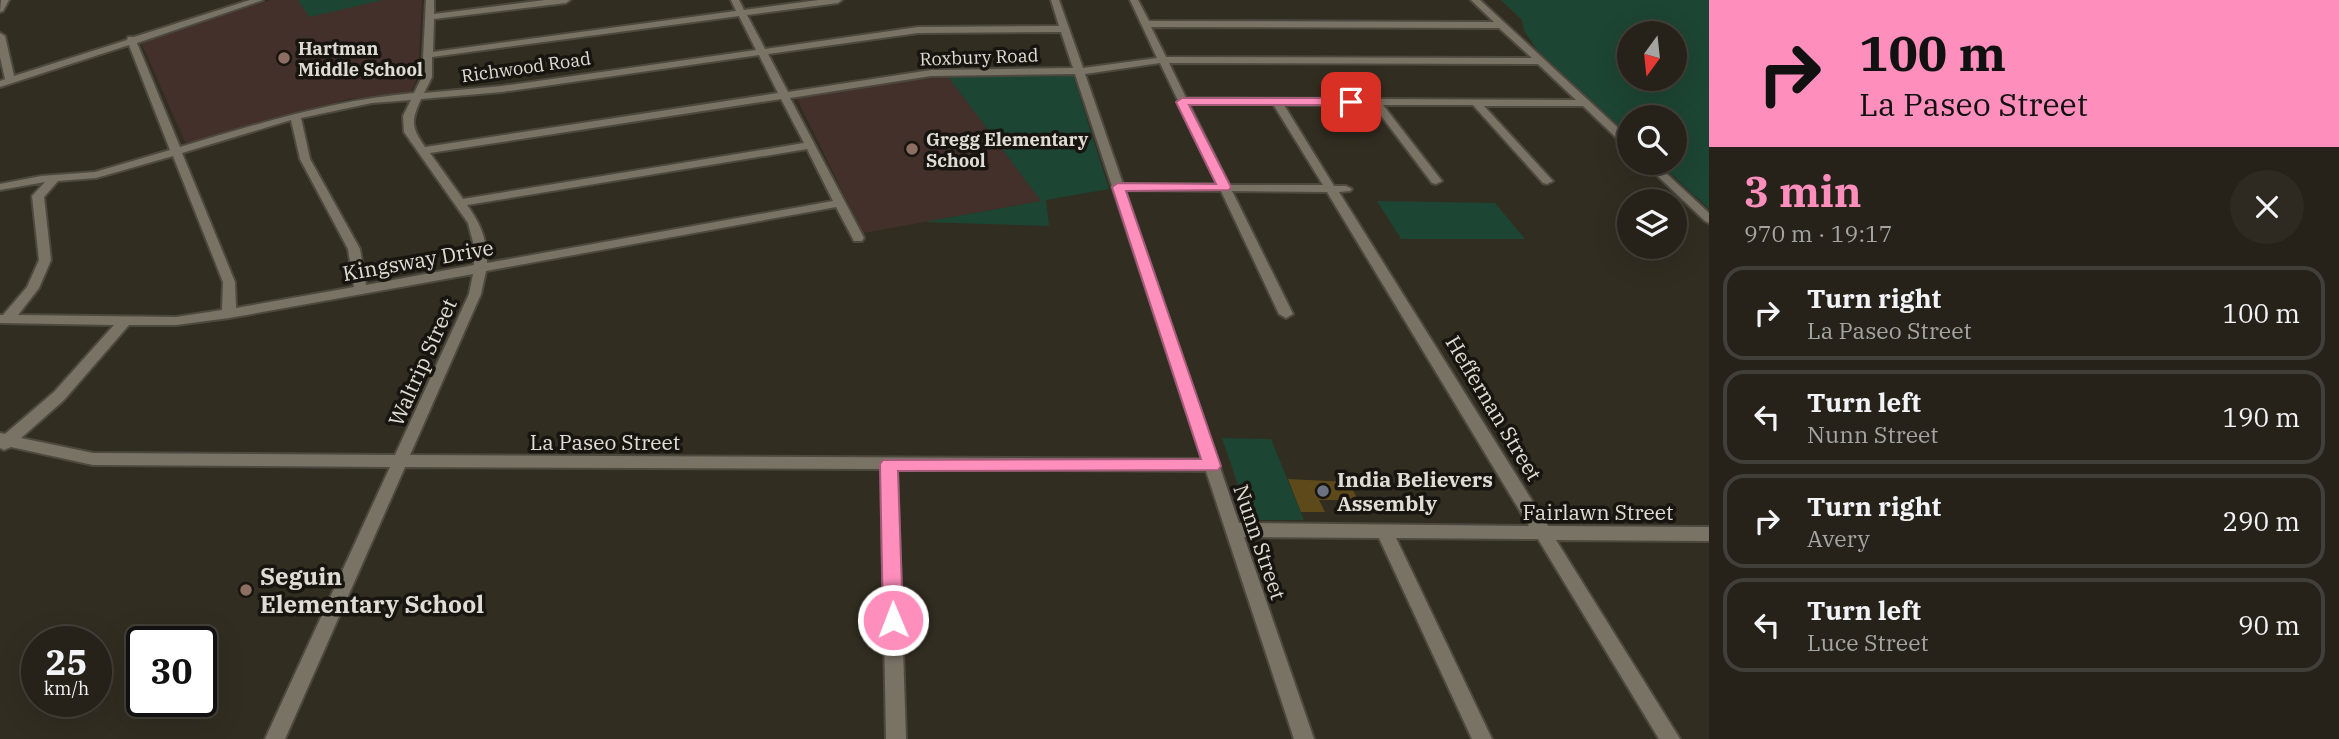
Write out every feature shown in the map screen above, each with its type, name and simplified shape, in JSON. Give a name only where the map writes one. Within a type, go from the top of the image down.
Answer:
[{"type":"street","points":[[0,9],[5,0]]},
{"type":"street","points":[[0,36],[5,82],[258,0]]},
{"type":"street","name":"Waltrip Street","points":[[275,739],[475,295],[482,269],[480,240],[461,203],[409,132],[408,116],[427,77],[430,0]]},
{"type":"street","points":[[430,17],[525,3],[566,0]]},
{"type":"street","points":[[735,0],[858,238]]},
{"type":"street","points":[[429,55],[838,0]]},
{"type":"street","name":"Nunn Street","points":[[1055,0],[1304,739]]},
{"type":"street","points":[[1134,0],[1286,314]]},
{"type":"street","points":[[1475,0],[1617,133]]},
{"type":"street","points":[[1145,24],[1501,25]]},
{"type":"street","name":"Richwood Road","points":[[0,187],[55,178],[96,175],[295,116],[352,103],[490,90],[918,30],[1065,29]]},
{"type":"street","points":[[131,39],[229,282],[229,314]]},
{"type":"street","name":"Roxbury Road","points":[[423,151],[931,73],[1111,70],[1163,60],[1540,61]]},
{"type":"street","points":[[1182,102],[1585,103]]},
{"type":"street","name":"Heffernan Street","points":[[1277,102],[1340,189],[1670,739]]},
{"type":"street","points":[[1376,102],[1436,181]]},
{"type":"street","points":[[1475,103],[1547,181]]},
{"type":"street","points":[[295,116],[305,159],[354,249],[361,290]]},
{"type":"street","points":[[461,203],[810,145]]},
{"type":"street","points":[[1662,175],[1709,219]]},
{"type":"street","points":[[3,320],[33,288],[45,260],[38,196],[55,178]]},
{"type":"street","points":[[1118,187],[1340,189]]},
{"type":"street","name":"Kingsway Drive","points":[[3,320],[176,321],[229,314],[839,203]]},
{"type":"street","points":[[3,442],[59,397],[124,321]]},
{"type":"street","name":"La Paseo Street","points":[[3,442],[93,460],[1212,466]]},
{"type":"street","points":[[889,464],[896,739]]},
{"type":"street","name":"Fairlawn Street","points":[[1234,530],[1707,537]]},
{"type":"street","points":[[1385,533],[1482,739]]},
{"type":"shaded area","name":"Hartman Middle School","points":[[271,0],[422,0],[418,77],[410,93],[348,99],[186,144],[140,40]]},
{"type":"shaded area","name":"Gregg Elementary School","points":[[947,75],[1042,201],[863,233],[796,97]]},
{"type":"green space","points":[[298,0],[383,0],[309,17]]},
{"type":"green space","points":[[1501,0],[1709,0],[1709,209],[1672,175],[1687,175],[1687,105],[1617,105],[1617,124],[1537,50],[1524,31],[1522,20]]},
{"type":"green space","points":[[947,75],[1073,75],[1109,189],[1046,200],[1049,226],[924,222],[1041,201]]},
{"type":"green space","points":[[1377,201],[1495,203],[1525,239],[1401,239]]},
{"type":"green space","points":[[1222,438],[1271,439],[1304,520],[1250,520]]},
{"type":"building","name":"India Believers Assembly","points":[[1288,479],[1349,482],[1358,500],[1319,500],[1325,512],[1301,512]]},
{"type":"place","name":"Hartman Middle School","points":[[284,58]]},
{"type":"place","name":"Gregg Elementary School","points":[[912,149]]},
{"type":"place","name":"India Believers Assembly","points":[[1323,491]]},
{"type":"place","name":"Seguin Elementary School","points":[[246,590]]},
{"type":"route","points":[[893,620],[889,464],[1212,466],[1118,187],[1224,187],[1182,102],[1351,102]]}]
